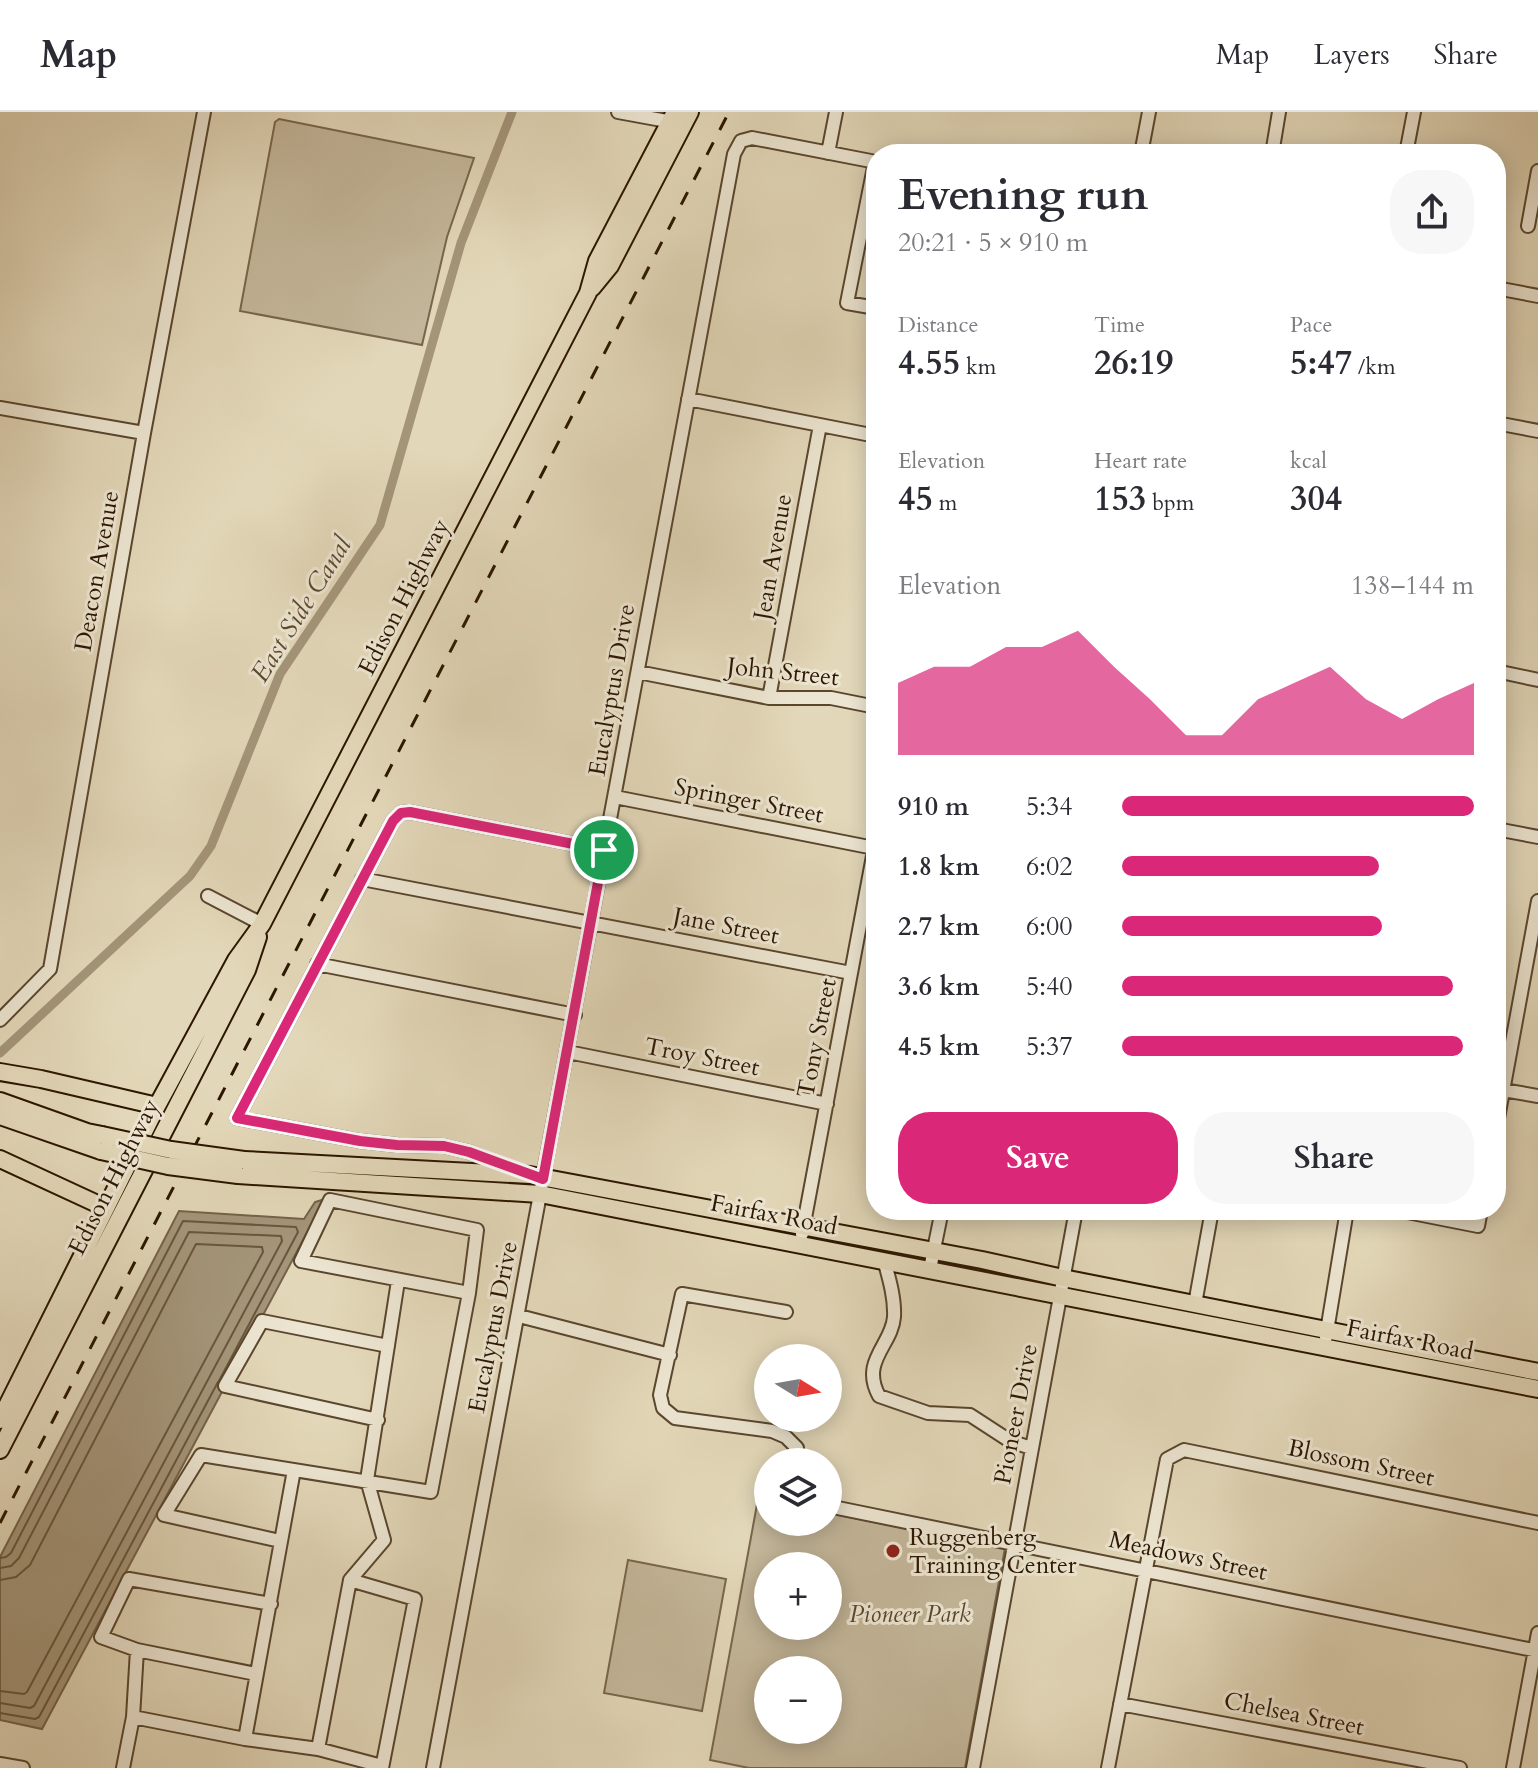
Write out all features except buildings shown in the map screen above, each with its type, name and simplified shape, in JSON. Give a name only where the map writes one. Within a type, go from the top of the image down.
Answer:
[{"type":"main road","name":"Edison Highway","points":[[0,1420],[157,1106],[236,960],[262,924],[588,293],[597,261],[680,117]]},
{"type":"main road","name":"Edison Highway","points":[[0,1450],[247,970],[262,924]]},
{"type":"main road","points":[[0,1072],[157,1106]]},
{"type":"main road","name":"Fairfax Road","points":[[0,1101],[87,1132],[101,1143]]},
{"type":"main road","name":"Fairfax Road","points":[[0,1116],[101,1143],[171,1150],[241,1167],[537,1182],[802,1235],[934,1250],[1061,1287],[1325,1339],[1538,1372]]},
{"type":"main road","points":[[0,1159],[106,1208]]},
{"type":"main road","name":"Fairfax Road","points":[[802,1235],[884,1260],[930,1269],[1195,1304],[1325,1339],[1538,1389]]},
{"type":"street","name":"Deacon Avenue","points":[[0,1020],[50,969],[204,112]]},
{"type":"street","points":[[618,112],[680,117]]},
{"type":"street","points":[[836,112],[828,153],[866,160]]},
{"type":"street","points":[[1143,144],[1149,112]]},
{"type":"street","points":[[1274,144],[1279,112]]},
{"type":"street","points":[[1408,144],[1414,112]]},
{"type":"street","name":"Eucalyptus Drive","points":[[433,1768],[519,1316],[537,1182],[568,1052],[734,154],[741,141],[752,138],[828,153]]},
{"type":"street","points":[[1528,226],[1538,171]]},
{"type":"street","points":[[866,211],[847,303],[866,306]]},
{"type":"street","points":[[1506,290],[1538,296]]},
{"type":"street","points":[[688,399],[866,434]]},
{"type":"street","points":[[0,408],[144,433]]},
{"type":"street","name":"Jean Avenue","points":[[769,698],[820,425]]},
{"type":"street","points":[[1506,425],[1538,431]]},
{"type":"street","name":"John Street","points":[[638,672],[769,698],[831,698],[866,705]]},
{"type":"street","points":[[1506,673],[1538,680]]},
{"type":"street","name":"Springer Street","points":[[615,797],[866,842]]},
{"type":"street","points":[[537,1182],[469,1152],[444,1146],[360,1141],[237,1118],[393,821],[401,813],[410,812],[604,850]]},
{"type":"street","points":[[1506,831],[1538,837]]},
{"type":"street","name":"Jane Street","points":[[362,879],[851,973]]},
{"type":"street","name":"Tony Street","points":[[802,1235],[866,892]]},
{"type":"street","points":[[208,896],[262,924]]},
{"type":"street","points":[[1506,1074],[1538,901]]},
{"type":"street","points":[[317,964],[575,1015]]},
{"type":"street","name":"Troy Street","points":[[568,1052],[827,1104]]},
{"type":"street","points":[[1506,1091],[1538,1096]]},
{"type":"street","points":[[280,1541],[164,1515],[201,1455],[431,1492],[469,1293],[477,1230],[330,1200],[301,1261],[469,1293]]},
{"type":"street","points":[[930,1269],[940,1220]]},
{"type":"street","name":"Pioneer Drive","points":[[973,1768],[1074,1220]]},
{"type":"street","points":[[1195,1304],[1210,1220]]},
{"type":"street","points":[[1325,1339],[1345,1220]]},
{"type":"street","points":[[1448,1220],[1478,1226],[1479,1220]]},
{"type":"street","points":[[884,1260],[894,1318],[874,1364],[879,1396],[928,1413],[970,1415],[1010,1441],[1031,1448]]},
{"type":"street","points":[[318,1749],[350,1580],[384,1540],[367,1480],[398,1281]]},
{"type":"street","points":[[786,1312],[682,1294],[660,1395],[663,1408],[675,1418],[772,1431],[786,1437],[797,1448]]},
{"type":"street","points":[[519,1316],[670,1355]]},
{"type":"street","points":[[378,1420],[225,1386],[262,1321],[388,1346]]},
{"type":"street","name":"Blossom Street","points":[[1145,1569],[1167,1459],[1184,1450],[1538,1523]]},
{"type":"street","points":[[245,1739],[294,1470]]},
{"type":"street","name":"Meadows Street","points":[[842,1509],[1536,1650]]},
{"type":"street","points":[[1108,1768],[1145,1569]]},
{"type":"street","points":[[256,1674],[137,1650],[101,1637],[129,1579],[271,1604]]},
{"type":"street","points":[[133,1717],[245,1739],[318,1749],[382,1767],[415,1599],[350,1580]]},
{"type":"street","points":[[1513,1768],[1538,1633]]},
{"type":"street","points":[[123,1768],[133,1717],[137,1650]]},
{"type":"street","name":"Chelsea Street","points":[[1120,1704],[1460,1768]]},
{"type":"street","points":[[0,1764],[23,1768]]},
{"type":"green space","points":[[279,119],[474,158],[447,237],[422,345],[240,311],[275,122]]},
{"type":"green space","name":"Pioneer Park","points":[[842,1516],[1005,1548],[965,1768],[749,1768],[710,1760],[754,1521],[754,1536],[842,1536]]},
{"type":"green space","points":[[628,1560],[726,1579],[702,1711],[604,1693]]},
{"type":"water","points":[[325,1199],[42,1729],[0,1720],[0,1557],[179,1211],[304,1219],[315,1202]]},
{"type":"waterway","name":"East Side Canal","points":[[0,1053],[190,876],[211,846],[280,674],[380,525],[461,243],[512,112]]},
{"type":"railway","points":[[0,1523],[729,112]]},
{"type":"place","name":"Ruggenberg Training Center","points":[[893,1551]]},
{"type":"route","points":[[410,812],[604,850],[543,1179],[444,1146],[360,1141],[237,1118],[393,821],[401,813],[410,812]]}]
